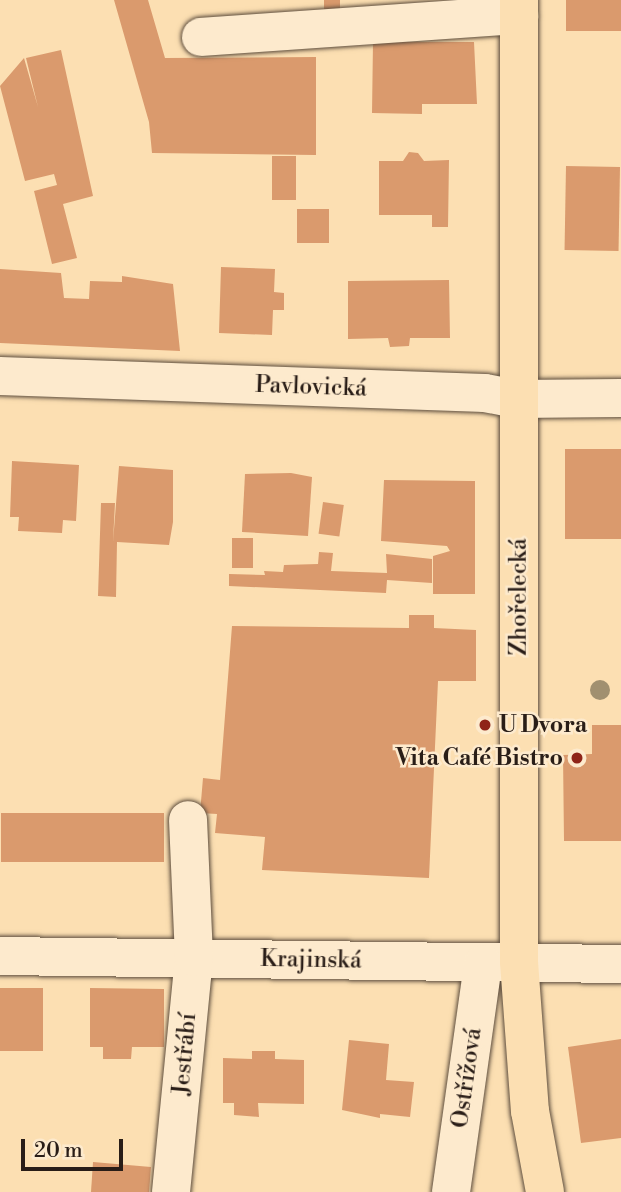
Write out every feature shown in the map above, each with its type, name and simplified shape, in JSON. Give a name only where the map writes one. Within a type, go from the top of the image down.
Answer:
[{"type":"main road","name":"Zhořelecká","points":[[519,8],[516,399],[501,963],[545,1192]]},
{"type":"street","points":[[201,37],[519,8]]},
{"type":"street","name":"Pavlovická","points":[[0,376],[485,393],[516,399],[621,398]]},
{"type":"street","name":"Jestřábí","points":[[171,1192],[194,957],[188,820]]},
{"type":"street","name":"Krajinská","points":[[0,956],[621,964]]},
{"type":"street","name":"Ostřížová","points":[[451,1192],[501,963]]},
{"type":"building","points":[[114,0],[148,0],[165,58],[316,57],[316,155],[152,153],[149,122]]},
{"type":"building","points":[[324,0],[340,0],[340,16],[324,16]]},
{"type":"building","points":[[566,0],[621,0],[621,31],[566,31]]},
{"type":"building","points":[[373,42],[474,42],[477,104],[422,104],[422,114],[372,113]]},
{"type":"building","points":[[61,50],[93,196],[63,204],[77,258],[52,264],[34,191],[57,185],[54,174],[25,181],[0,86],[24,58],[38,107],[26,58]]},
{"type":"building","points":[[409,152],[418,153],[424,161],[449,160],[448,227],[432,227],[432,215],[379,215],[379,161],[403,161]]},
{"type":"building","points":[[272,156],[296,156],[296,200],[272,200]]},
{"type":"building","points":[[566,166],[620,167],[619,251],[565,250]]},
{"type":"building","points":[[297,209],[329,209],[329,243],[297,243]]},
{"type":"building","points":[[221,267],[275,269],[274,292],[284,293],[284,310],[273,310],[272,335],[219,333]]},
{"type":"building","points":[[0,269],[61,273],[64,298],[89,299],[90,281],[122,282],[122,276],[173,284],[180,351],[0,343]]},
{"type":"building","points":[[449,280],[450,338],[410,338],[409,346],[390,347],[388,338],[348,339],[348,281]]},
{"type":"building","points":[[565,449],[621,449],[621,539],[565,539]]},
{"type":"building","points":[[12,461],[79,465],[76,521],[63,520],[62,533],[18,531],[19,517],[10,517]]},
{"type":"building","points":[[119,466],[173,470],[173,522],[169,545],[117,542],[116,597],[98,596],[101,503],[115,503],[113,542]]},
{"type":"building","points":[[291,473],[312,477],[308,536],[242,532],[245,474]]},
{"type":"building","points":[[384,480],[475,481],[475,594],[433,594],[433,556],[450,551],[447,546],[381,541]]},
{"type":"building","points":[[323,502],[344,505],[339,537],[319,534]]},
{"type":"building","points":[[232,538],[253,538],[253,568],[232,568]]},
{"type":"building","points":[[319,552],[333,553],[331,571],[387,573],[386,554],[432,559],[432,583],[387,580],[386,593],[229,586],[229,574],[265,575],[264,571],[283,572],[284,565],[318,564]]},
{"type":"building","points":[[409,615],[434,615],[434,628],[476,630],[476,681],[438,681],[429,878],[262,870],[265,837],[215,833],[217,814],[200,813],[203,778],[220,780],[232,626],[409,628]]},
{"type":"building","points":[[592,725],[621,725],[621,841],[564,841],[563,755],[592,754]]},
{"type":"building","points":[[1,813],[164,813],[164,862],[1,862]]},
{"type":"building","points":[[0,988],[43,988],[43,1051],[0,1051]]},
{"type":"building","points":[[90,988],[164,989],[164,1047],[132,1047],[131,1059],[103,1059],[103,1047],[90,1047]]},
{"type":"building","points":[[621,1039],[621,1138],[581,1143],[568,1047]]},
{"type":"building","points":[[349,1040],[389,1044],[386,1080],[414,1082],[410,1117],[380,1114],[380,1118],[342,1110]]},
{"type":"building","points":[[252,1051],[275,1051],[275,1059],[304,1060],[304,1104],[258,1103],[259,1117],[234,1115],[234,1103],[223,1103],[223,1058],[252,1059]]},
{"type":"building","points":[[93,1162],[151,1167],[149,1192],[91,1192]]},
{"type":"place","name":"U Dvora","points":[[485,725]]},
{"type":"place","name":"Vita Café Bistro","points":[[577,758]]}]
